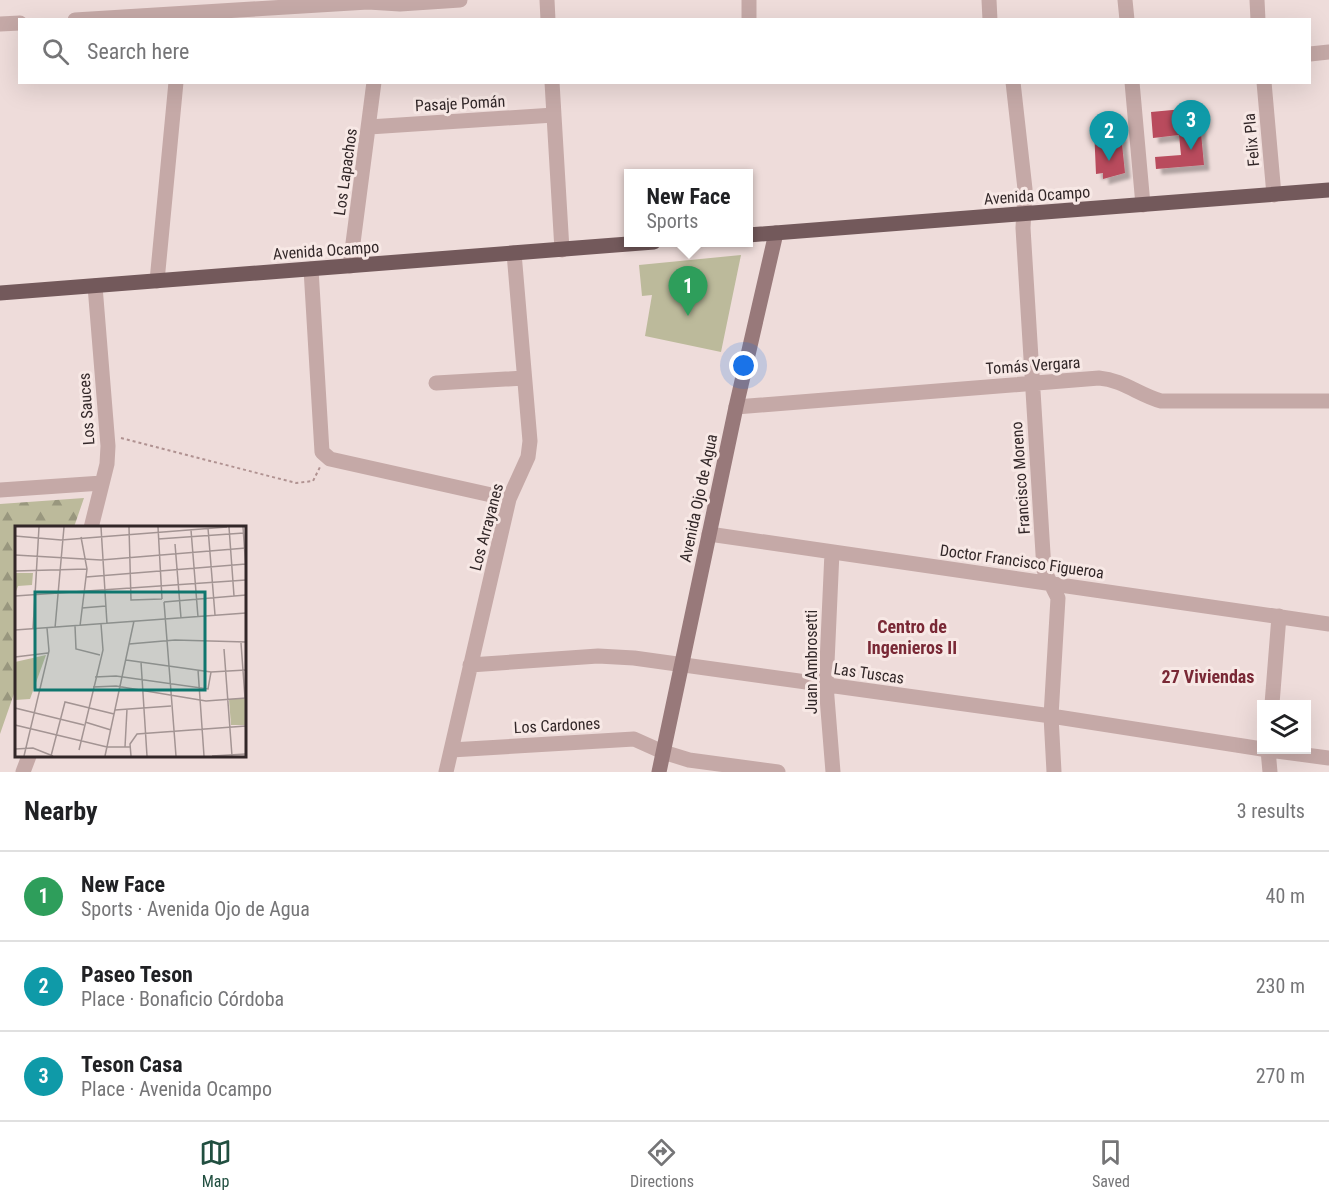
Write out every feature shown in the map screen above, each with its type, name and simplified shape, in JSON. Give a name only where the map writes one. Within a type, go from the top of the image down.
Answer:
[{"type":"main road","name":"Avenida Ocampo","points":[[753,235],[1329,190]]},
{"type":"main road","name":"Avenida Ojo de Agua","points":[[659,772],[736,407],[776,233]]},
{"type":"main road","name":"Avenida Ocampo","points":[[0,293],[624,245]]},
{"type":"street","points":[[99,18],[183,11],[459,0]]},
{"type":"street","points":[[547,0],[548,18]]},
{"type":"street","points":[[748,0],[749,18]]},
{"type":"street","points":[[989,0],[990,18]]},
{"type":"street","points":[[1125,0],[1127,18]]},
{"type":"street","points":[[1257,0],[1258,18]]},
{"type":"street","points":[[382,18],[385,2]]},
{"type":"street","points":[[0,24],[18,23]]},
{"type":"street","points":[[1311,54],[1329,52]]},
{"type":"street","points":[[157,281],[176,84]]},
{"type":"street","name":"Los Lapachos","points":[[350,266],[374,84]]},
{"type":"street","points":[[552,84],[562,250]]},
{"type":"street","name":"Francisco Moreno","points":[[1013,84],[1025,189],[1024,214],[1032,382],[1044,570],[1058,598],[1051,716],[1054,772]]},
{"type":"street","points":[[1132,84],[1143,205]]},
{"type":"street","name":"Felix Pla","points":[[1264,84],[1274,195]]},
{"type":"street","name":"Pasaje Pomán","points":[[369,127],[554,115]]},
{"type":"street","name":"Los Arrayanes","points":[[446,772],[509,499],[528,457],[530,441],[514,254]]},
{"type":"street","points":[[312,269],[322,452],[330,459],[509,499]]},
{"type":"street","name":"Los Sauces","points":[[91,526],[107,464],[107,434],[95,286]]},
{"type":"street","points":[[436,383],[524,378]]},
{"type":"street","name":"Tomás Vergara","points":[[736,407],[1099,378],[1123,383],[1150,398],[1172,402],[1329,401]]},
{"type":"street","points":[[0,490],[102,483]]},
{"type":"street","name":"Doctor Francisco Figueroa","points":[[709,534],[1329,624]]},
{"type":"street","name":"Juan Ambrosetti","points":[[832,552],[826,685],[833,772]]},
{"type":"street","points":[[1272,700],[1279,616]]},
{"type":"street","name":"Las Tuscas","points":[[470,665],[598,656],[681,663],[1257,747]]},
{"type":"street","name":"Los Cardones","points":[[451,750],[634,739],[663,752],[689,760],[778,772]]},
{"type":"street","points":[[1268,754],[1270,772]]},
{"type":"street","points":[[1298,754],[1329,758]]},
{"type":"street","points":[[23,772],[29,757]]},
{"type":"path","points":[[107,434],[296,483],[313,480],[319,471],[322,452]]},
{"type":"green space","points":[[741,255],[721,352],[645,336],[652,295],[642,296],[639,265]]},
{"type":"green space","points":[[84,498],[74,526],[15,526],[15,691],[0,734],[0,504]]},
{"type":"building","points":[[1183,109],[1185,123],[1200,122],[1204,165],[1156,169],[1155,157],[1181,155],[1179,135],[1153,138],[1151,112]]},
{"type":"building","points":[[1116,127],[1116,135],[1121,134],[1125,173],[1103,179],[1103,173],[1096,174],[1094,128]]},
{"type":"place","name":"Teson Casa","points":[[1191,150]]},
{"type":"place","name":"Paseo Teson","points":[[1109,161]]},
{"type":"place","name":"New Face","points":[[688,316]]},
{"type":"district","name":"Centro de Ingenieros II","points":[[912,637]]},
{"type":"district","name":"27 Viviendas","points":[[1208,677]]}]
